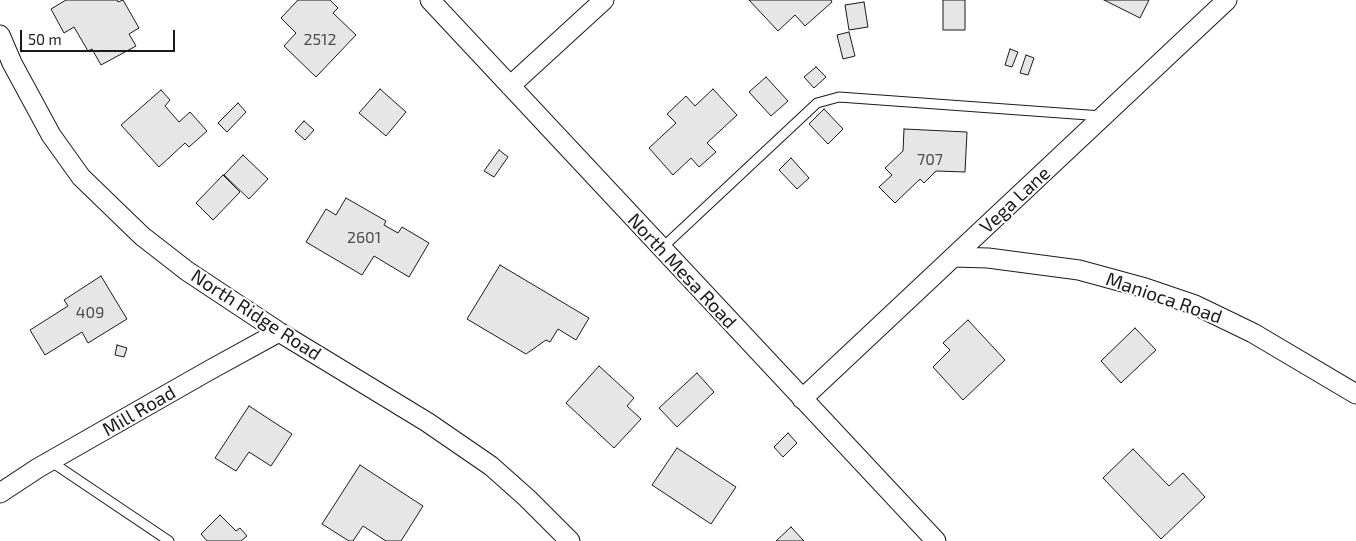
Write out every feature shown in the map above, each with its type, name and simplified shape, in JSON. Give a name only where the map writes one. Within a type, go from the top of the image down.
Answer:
[{"type":"street","name":"North Mesa Road","points":[[430,0],[936,541]]},
{"type":"street","points":[[510,86],[604,0]]},
{"type":"street","name":"Vega Lane","points":[[802,399],[1227,0]]},
{"type":"street","name":"North Ridge Road","points":[[0,35],[12,63],[51,135],[81,177],[142,236],[187,271],[280,332],[427,422],[491,466],[527,498],[570,541]]},
{"type":"street","name":"Manioca Road","points":[[954,257],[988,258],[1079,270],[1145,288],[1196,305],[1253,333],[1356,394]]},
{"type":"street","name":"Mill Road","points":[[0,493],[50,461],[280,332]]},
{"type":"lane","points":[[662,249],[817,103],[839,97],[1104,116]]},
{"type":"lane","points":[[50,461],[169,541]]},
{"type":"building","points":[[66,0],[117,0],[118,2],[123,0],[139,28],[129,34],[136,46],[101,65],[92,49],[88,51],[74,27],[64,33],[51,9]]},
{"type":"building","points":[[298,0],[330,0],[338,8],[333,13],[356,35],[316,77],[284,46],[296,33],[281,18]]},
{"type":"building","points":[[749,0],[831,0],[832,2],[805,26],[795,15],[778,31]]},
{"type":"building","points":[[943,0],[965,0],[965,30],[943,30]]},
{"type":"building","points":[[1104,0],[1149,0],[1140,18]]},
{"type":"building","points":[[864,2],[868,27],[849,30],[845,5]]},
{"type":"building","points":[[849,32],[855,56],[843,59],[837,35]]},
{"type":"building","points":[[1010,49],[1018,52],[1012,67],[1005,65]]},
{"type":"building","points":[[1026,55],[1034,58],[1028,75],[1020,73]]},
{"type":"building","points":[[816,67],[826,77],[814,88],[804,77]]},
{"type":"building","points":[[766,77],[788,101],[771,116],[749,92]]},
{"type":"building","points":[[380,89],[406,112],[386,136],[359,113]]},
{"type":"building","points":[[713,89],[737,115],[707,143],[716,152],[699,167],[691,158],[673,175],[649,148],[676,123],[667,114],[686,96],[695,106]]},
{"type":"building","points":[[161,90],[170,100],[165,106],[179,122],[190,112],[207,131],[189,147],[185,143],[159,167],[121,125]]},
{"type":"building","points":[[238,103],[246,112],[227,132],[218,123]]},
{"type":"building","points":[[824,109],[843,129],[828,144],[809,124]]},
{"type":"building","points":[[304,121],[314,130],[305,140],[295,131]]},
{"type":"building","points":[[904,129],[967,132],[965,172],[936,171],[924,183],[920,179],[895,203],[879,187],[892,175],[885,168],[903,151]]},
{"type":"building","points":[[499,150],[508,157],[494,177],[484,171]]},
{"type":"building","points":[[243,155],[268,179],[249,199],[224,175]]},
{"type":"building","points":[[791,158],[809,178],[797,189],[779,170]]},
{"type":"building","points":[[223,175],[240,192],[213,220],[196,203]]},
{"type":"building","points":[[346,198],[386,221],[384,225],[398,233],[402,227],[429,243],[409,277],[374,256],[362,275],[306,242],[326,209],[336,215]]},
{"type":"building","points":[[500,265],[589,318],[576,340],[558,329],[550,342],[546,340],[526,354],[467,319]]},
{"type":"building","points":[[101,276],[127,319],[88,343],[82,332],[45,355],[30,330],[68,306],[64,300]]},
{"type":"building","points":[[968,320],[1005,360],[963,400],[933,367],[950,350],[943,343]]},
{"type":"building","points":[[1135,328],[1156,350],[1121,383],[1101,361]]},
{"type":"building","points":[[117,345],[127,348],[124,357],[115,355]]},
{"type":"building","points":[[599,366],[634,398],[627,406],[641,419],[614,448],[566,403]]},
{"type":"building","points":[[697,373],[714,392],[677,427],[659,408]]},
{"type":"building","points":[[249,406],[292,434],[271,466],[249,452],[236,471],[215,458]]},
{"type":"building","points":[[788,433],[797,443],[783,457],[774,447]]},
{"type":"building","points":[[677,448],[736,487],[711,524],[652,485]]},
{"type":"building","points":[[1133,449],[1169,486],[1183,473],[1205,497],[1161,539],[1103,478]]},
{"type":"building","points":[[360,465],[423,506],[401,541],[386,541],[363,526],[353,541],[349,541],[322,524]]},
{"type":"building","points":[[220,515],[236,531],[240,528],[247,536],[241,541],[207,541],[201,534]]},
{"type":"building","points":[[791,527],[804,541],[776,541]]}]
